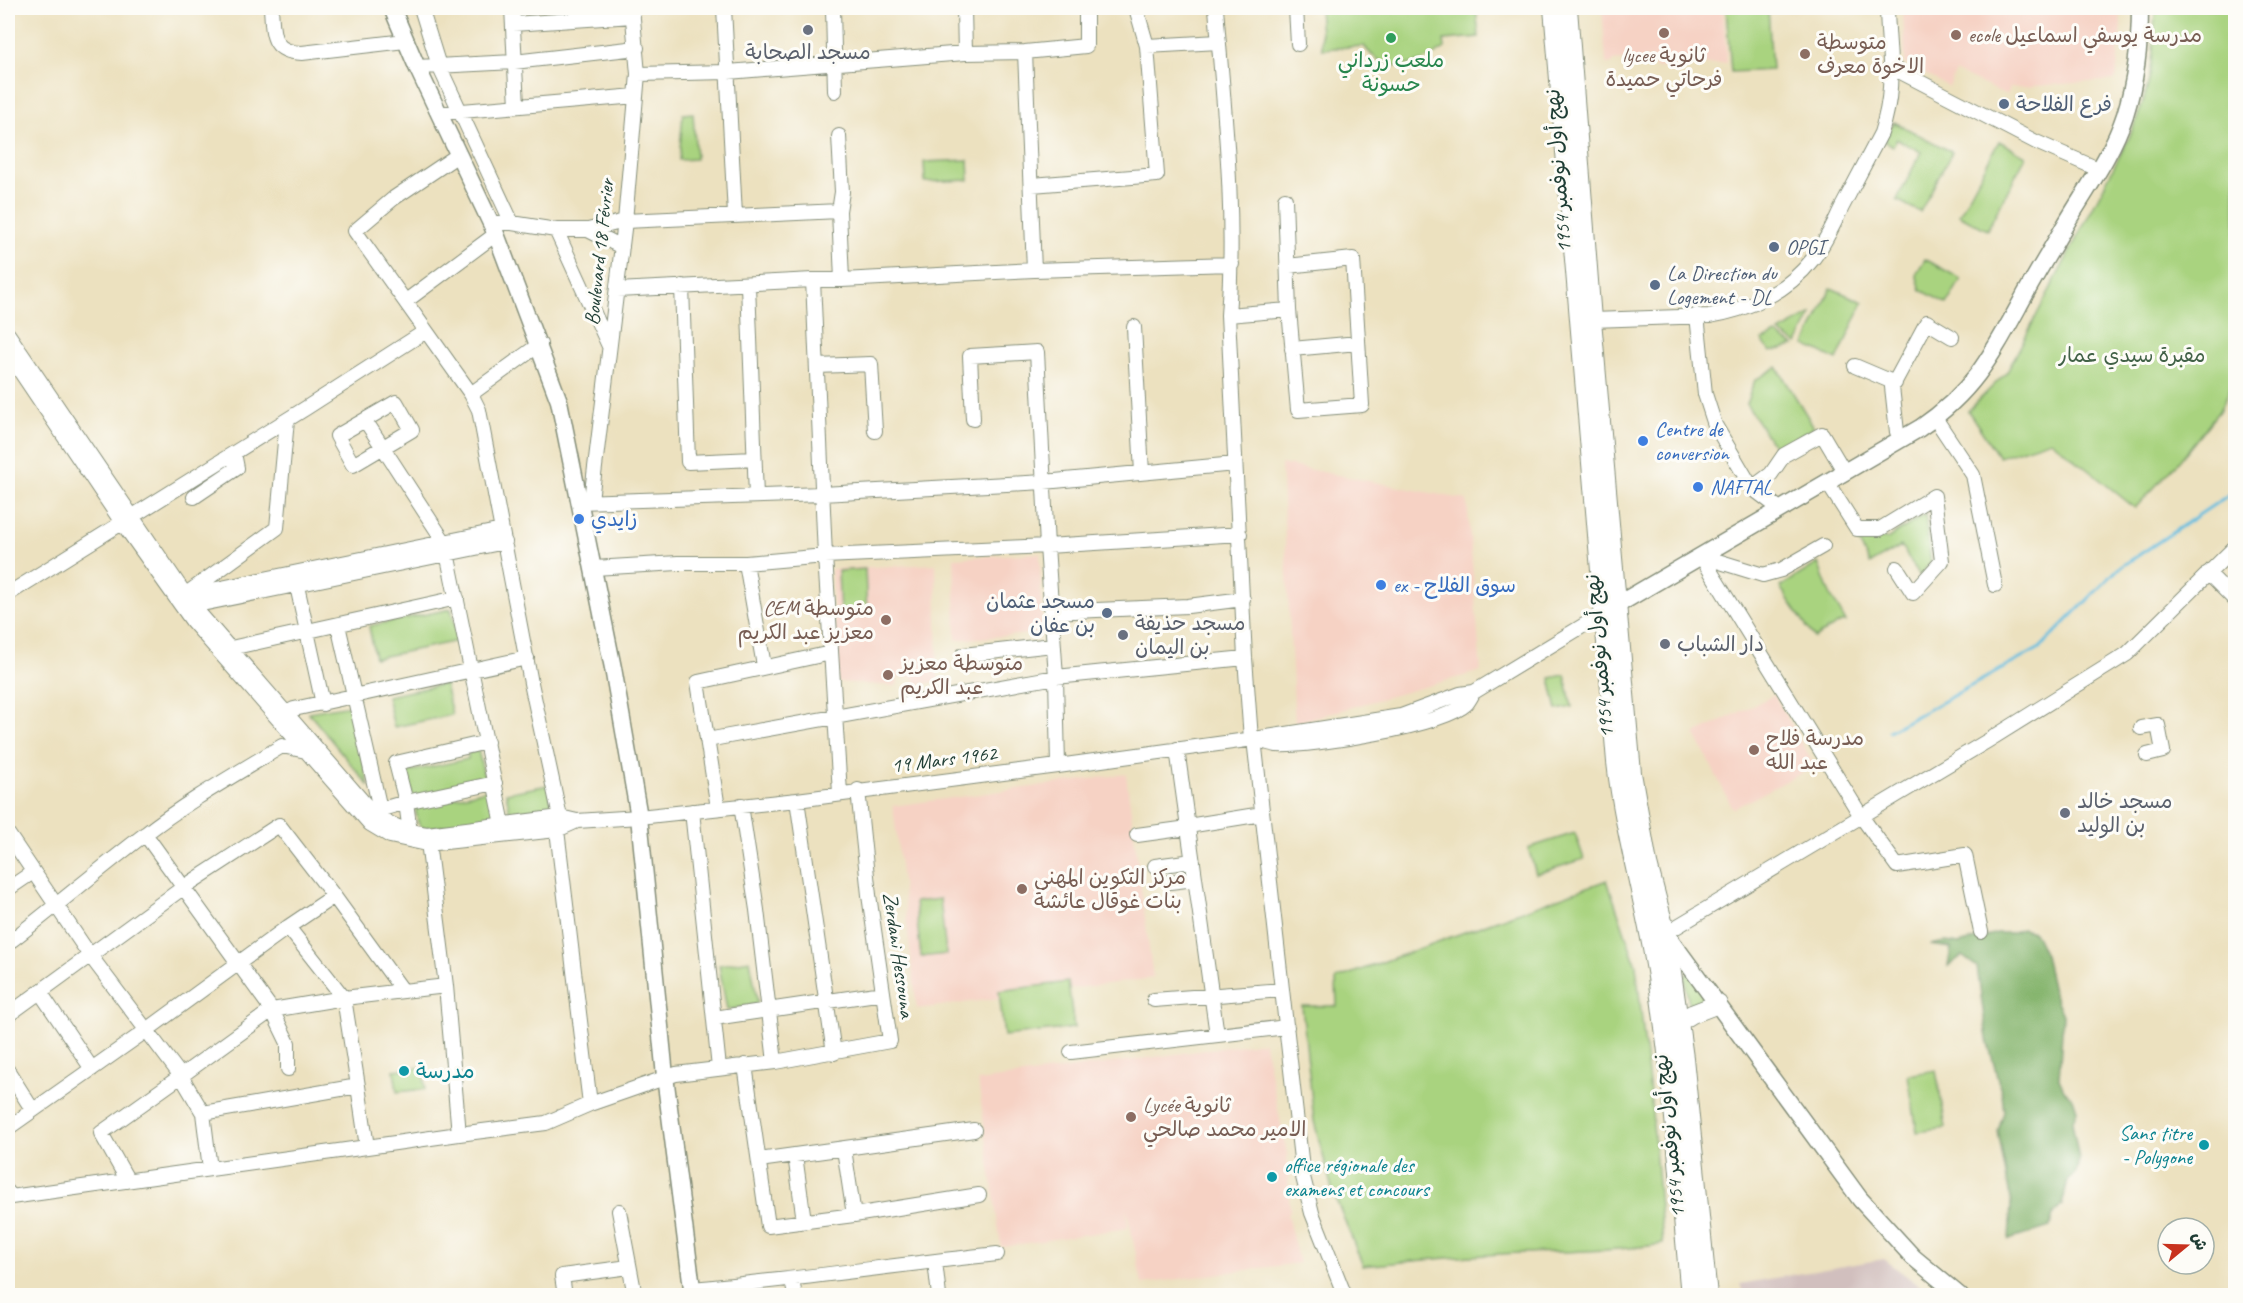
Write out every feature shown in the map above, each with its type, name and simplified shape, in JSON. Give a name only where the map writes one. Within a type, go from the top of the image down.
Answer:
[{"type":"highway","name":"نهج أول نوفمبر 1954","points":[[1553,8],[1592,320],[1594,428]]},
{"type":"highway","name":"نهج أول نوفمبر 1954","points":[[1568,8],[1576,189],[1609,610],[1618,785],[1647,917],[1657,977],[1690,1296]]},
{"type":"highway","name":"نهج أول نوفمبر 1954","points":[[1609,610],[1632,773],[1648,864],[1666,933],[1679,1021],[1708,1296]]},
{"type":"highway","points":[[1664,1035],[1679,1021],[1712,1006]]},
{"type":"highway","points":[[1682,1042],[1692,1024],[1712,1006]]},
{"type":"main road","points":[[393,8],[417,68],[494,228],[540,344],[559,401],[585,501],[594,568],[639,817],[665,1076],[693,1292]]},
{"type":"main road","points":[[1609,610],[1935,418],[1972,382],[1992,356],[2021,301],[2098,169],[2124,117],[2134,80],[2140,37],[2140,8]]},
{"type":"main road","points":[[1647,917],[1666,933],[1712,1006],[1860,1199],[1913,1257],[1960,1296]]},
{"type":"street","points":[[271,8],[273,37],[286,51],[302,53],[405,41]]},
{"type":"street","points":[[421,8],[439,66],[512,223]]},
{"type":"street","points":[[512,8],[517,106]]},
{"type":"street","points":[[724,8],[735,215]]},
{"type":"street","points":[[833,8],[835,91]]},
{"type":"street","points":[[964,8],[965,52]]},
{"type":"street","points":[[1032,185],[1157,175],[1147,46],[1136,8]]},
{"type":"street","points":[[1216,8],[1228,161],[1232,264],[1228,315],[1245,658],[1253,739],[1305,1189],[1345,1296]]},
{"type":"street","points":[[1296,8],[1298,44]]},
{"type":"street","points":[[1592,320],[1725,313],[1758,302],[1791,281],[1812,260],[1823,245],[1881,133],[1890,97],[1891,67],[1887,8]]},
{"type":"street","points":[[513,24],[633,12]]},
{"type":"street","name":"Boulevard 18 Février","points":[[585,501],[610,348],[625,221],[638,74],[633,12]]},
{"type":"street","points":[[638,74],[728,72],[965,52],[1025,52],[1086,46],[1086,15]]},
{"type":"street","points":[[1147,46],[1219,42]]},
{"type":"street","points":[[417,68],[514,62],[637,48]]},
{"type":"street","points":[[1025,52],[1034,270]]},
{"type":"street","points":[[1891,67],[2036,142],[2098,169]]},
{"type":"street","points":[[439,113],[636,96]]},
{"type":"street","points":[[839,136],[842,192],[839,211],[842,280]]},
{"type":"street","points":[[458,155],[394,198],[355,231],[471,394],[481,419],[558,823],[590,1104]]},
{"type":"street","points":[[1285,199],[1287,266],[1289,310],[1298,410],[1362,405],[1353,259],[1287,266]]},
{"type":"street","points":[[406,301],[494,228],[512,223],[555,230],[588,230],[625,221],[839,211]]},
{"type":"street","points":[[555,230],[610,348]]},
{"type":"street","points":[[588,230],[622,247]]},
{"type":"street","points":[[617,290],[1034,270],[1232,264]]},
{"type":"street","points":[[813,280],[825,556],[840,793]]},
{"type":"street","points":[[748,285],[756,496]]},
{"type":"street","points":[[682,286],[688,462],[754,459]]},
{"type":"street","points":[[1228,315],[1289,310]]},
{"type":"street","points":[[1697,315],[1705,394],[1709,411],[1752,488],[1780,509]]},
{"type":"street","points":[[1897,432],[1892,387],[1927,322],[1952,337]]},
{"type":"street","points":[[1134,327],[1142,473]]},
{"type":"street","points":[[8,594],[426,331]]},
{"type":"street","points":[[1292,350],[1358,343]]},
{"type":"street","points":[[9,344],[183,602],[223,650],[390,836],[427,839],[558,823]]},
{"type":"street","points":[[471,394],[540,344]]},
{"type":"street","points":[[973,419],[970,356],[1037,352],[1056,677],[1058,766]]},
{"type":"street","points":[[817,366],[871,364],[875,431]]},
{"type":"street","points":[[1856,366],[1895,383]]},
{"type":"street","points":[[396,402],[412,430],[353,465],[336,436],[365,420],[396,402]]},
{"type":"street","points":[[1935,418],[1974,475],[1995,585]]},
{"type":"street","points":[[183,602],[277,528],[287,420]]},
{"type":"street","points":[[365,420],[447,548],[505,831]]},
{"type":"street","points":[[1752,488],[1771,474],[1784,455],[1822,434],[1844,471]]},
{"type":"street","points":[[194,497],[237,468],[234,453]]},
{"type":"street","points":[[585,501],[822,494],[1044,483],[1235,464]]},
{"type":"street","points":[[1827,482],[1857,529],[1880,530],[1934,496],[1942,561],[1913,593],[1897,568]]},
{"type":"street","points":[[594,568],[678,563],[746,563],[825,556],[1240,534]]},
{"type":"street","points":[[183,602],[503,536]]},
{"type":"street","points":[[1701,556],[1763,575],[1781,570],[1823,546]]},
{"type":"street","points":[[1666,933],[1989,740],[2127,654],[2235,546]]},
{"type":"street","points":[[1701,556],[1861,816],[1897,867],[1965,855],[1981,932]]},
{"type":"street","points":[[746,563],[764,666]]},
{"type":"street","points":[[2208,573],[2235,600]]},
{"type":"street","points":[[296,579],[323,704]]},
{"type":"street","points":[[223,650],[457,598]]},
{"type":"street","points":[[1051,612],[1188,606],[1243,599]]},
{"type":"street","name":"19 Mars 1962","points":[[558,823],[797,800],[858,790],[1058,766],[1253,739],[1401,716],[1460,694],[1474,692],[1609,610]]},
{"type":"street","points":[[338,626],[355,696],[371,813]]},
{"type":"street","points":[[963,655],[1053,645]]},
{"type":"street","points":[[718,808],[698,682],[831,653]]},
{"type":"street","points":[[282,715],[355,696],[526,658]]},
{"type":"street","points":[[708,740],[1056,677],[1245,658]]},
{"type":"street","points":[[282,715],[306,751],[371,813]]},
{"type":"street","points":[[2141,728],[2158,725],[2163,751],[2147,754]]},
{"type":"street","points":[[411,837],[406,802],[396,763],[487,742]]},
{"type":"street","points":[[8,943],[145,834],[282,746],[306,751]]},
{"type":"street","points":[[1177,749],[1217,1035]]},
{"type":"street","points":[[371,813],[406,802],[495,783]]},
{"type":"street","name":"Zerdani Hessouna","points":[[9,1195],[128,1181],[546,1123],[665,1076],[834,1053],[890,1041],[869,895],[858,790]]},
{"type":"street","points":[[797,800],[834,1053]]},
{"type":"street","points":[[741,805],[757,910],[775,1062]]},
{"type":"street","points":[[692,811],[719,1068]]},
{"type":"street","points":[[1137,835],[1262,814]]},
{"type":"street","points":[[9,1011],[40,992],[184,887],[279,825],[403,991]]},
{"type":"street","points":[[8,834],[90,954],[181,1076],[203,1113],[210,1169]]},
{"type":"street","points":[[145,834],[272,1010],[288,1044],[288,1069]]},
{"type":"street","points":[[427,839],[446,987],[459,1134]]},
{"type":"street","points":[[1155,866],[1193,861]]},
{"type":"street","points":[[8,889],[33,872]]},
{"type":"street","points":[[1170,882],[1195,879]]},
{"type":"street","points":[[8,1128],[334,896]]},
{"type":"street","points":[[288,927],[344,998],[367,1147]]},
{"type":"street","points":[[128,1181],[101,1133],[272,1010],[344,998],[446,987]]},
{"type":"street","points":[[1154,1000],[1282,990]]},
{"type":"street","points":[[40,992],[92,1069]]},
{"type":"street","points":[[714,1018],[883,993]]},
{"type":"street","points":[[1071,1052],[1287,1027]]},
{"type":"street","points":[[745,1065],[768,1226],[979,1196]]},
{"type":"street","points":[[8,1071],[32,1109]]},
{"type":"street","points":[[203,1113],[358,1086]]},
{"type":"street","points":[[759,1160],[974,1130]]},
{"type":"street","points":[[844,1149],[854,1215]]},
{"type":"street","points":[[795,1155],[804,1221]]},
{"type":"street","points":[[619,1211],[635,1296]]},
{"type":"street","points":[[693,1292],[749,1290],[792,1280],[997,1254]]},
{"type":"street","points":[[935,1261],[939,1296]]},
{"type":"street","points":[[565,1296],[562,1276],[629,1267]]},
{"type":"street","points":[[792,1280],[795,1296]]},
{"type":"shaded area","name":"lycee ثانوية فرحاتي حميدة","points":[[1602,8],[1723,8],[1727,63],[1655,68],[1653,58],[1613,61],[1613,63],[1606,64]]},
{"type":"shaded area","points":[[1903,8],[2120,8],[2121,26],[2116,80],[2010,88],[2007,95],[1956,72],[1949,87],[1905,63]]},
{"type":"shaded area","name":"ex - سوق الفلاح","points":[[1281,464],[1467,500],[1481,671],[1295,723]]},
{"type":"shaded area","points":[[1040,553],[1042,633],[956,640],[954,558]]},
{"type":"shaded area","name":"CEM متوسطة معزيز عبد الكريم","points":[[936,564],[938,681],[915,685],[914,677],[898,677],[897,685],[894,686],[838,682],[831,569]]},
{"type":"shaded area","name":"مدرسة فلاح عبد الله","points":[[1774,695],[1815,766],[1733,809],[1695,734]]},
{"type":"shaded area","name":"مركز التكوين المهني بنات غوقال عائشة","points":[[1126,774],[1153,978],[917,1009],[893,806]]},
{"type":"shaded area","name":"Lycée ثانوية الامير محمد صالحي","points":[[1264,1042],[1287,1153],[1290,1212],[1287,1214],[1299,1263],[1142,1284],[1126,1206],[1128,1228],[1001,1247],[978,1081]]},
{"type":"shaded area","points":[[1884,1259],[1932,1295],[1744,1295],[1740,1284]]},
{"type":"green space","name":"ملعب زرداني حسونة","points":[[1319,8],[1476,8],[1479,37],[1444,40],[1445,48],[1424,60],[1403,66],[1392,65],[1373,56],[1364,46],[1322,49]]},
{"type":"green space","points":[[1726,8],[1768,8],[1772,70],[1731,72]]},
{"type":"green space","name":"مقبرة سيدي عمار","points":[[2155,8],[2235,8],[2236,377],[2219,411],[2180,460],[2135,508],[2051,440],[1999,457],[1968,411],[2007,372],[2129,138],[2150,75]]},
{"type":"green space","points":[[693,113],[696,159],[679,160],[683,114]]},
{"type":"green space","points":[[1894,122],[1952,152],[1920,212],[1897,200],[1921,152],[1897,139],[1893,146],[1884,141]]},
{"type":"green space","points":[[1999,141],[2026,156],[1987,230],[1959,215]]},
{"type":"green space","points":[[968,160],[969,180],[925,182],[924,162]]},
{"type":"green space","points":[[1925,259],[1961,279],[1947,304],[1921,290],[1916,274]]},
{"type":"green space","points":[[1831,288],[1863,302],[1837,360],[1805,345]]},
{"type":"green space","points":[[1812,314],[1797,344],[1779,332]]},
{"type":"green space","points":[[1776,334],[1794,346],[1770,352],[1762,340]]},
{"type":"green space","points":[[1777,367],[1814,427],[1777,451],[1746,404],[1755,380]]},
{"type":"green space","points":[[1925,514],[1931,562],[1920,576],[1901,546],[1870,564],[1855,535],[1887,539]]},
{"type":"green space","points":[[1818,563],[1829,592],[1846,622],[1841,622],[1814,638],[1780,587]]},
{"type":"green space","points":[[865,569],[867,614],[840,615],[838,571]]},
{"type":"green space","points":[[451,609],[458,641],[375,658],[369,626]]},
{"type":"green space","points":[[1565,675],[1572,707],[1557,710],[1550,678]]},
{"type":"green space","points":[[445,684],[452,715],[394,727],[387,696]]},
{"type":"green space","points":[[350,705],[369,786],[308,712]]},
{"type":"green space","points":[[478,750],[485,780],[413,799],[407,772],[468,759],[468,753]]},
{"type":"green space","points":[[549,785],[552,807],[510,813],[506,793]]},
{"type":"green space","points":[[495,788],[502,821],[422,828],[418,823],[415,807]]},
{"type":"green space","points":[[1575,833],[1584,859],[1536,874],[1528,848]]},
{"type":"green space","points":[[1607,880],[1636,965],[1663,1244],[1610,1250],[1481,1255],[1363,1266],[1332,1189],[1314,1121],[1302,1006],[1337,1006],[1336,979]]},
{"type":"green space","points":[[940,899],[946,954],[921,957],[915,902]]},
{"type":"green space","points":[[2022,929],[2034,932],[2045,955],[2053,992],[2063,1015],[2059,1079],[2064,1090],[2073,1098],[2077,1110],[2072,1122],[2079,1160],[2076,1172],[2068,1181],[2062,1205],[2053,1215],[2050,1227],[2009,1240],[2011,1203],[1998,1131],[2004,1112],[2002,1094],[1987,1039],[1977,967],[1962,956],[1948,966],[1951,948],[1930,945],[1946,942],[1959,944],[1997,933],[2010,933]]},
{"type":"green space","points":[[750,960],[758,1004],[727,1010],[719,965]]},
{"type":"green space","points":[[1690,973],[1708,998],[1689,1004],[1684,976]]},
{"type":"green space","points":[[1068,982],[1074,1028],[1004,1036],[999,991]]},
{"type":"green space","points":[[423,1067],[425,1089],[397,1092],[394,1070]]},
{"type":"green space","points":[[1936,1070],[1946,1128],[1917,1132],[1908,1075]]},
{"type":"waterway","points":[[1889,731],[2040,648],[2118,569],[2236,490]]},
{"type":"place","name":"مسجد الصحابة","points":[[808,30]]},
{"type":"place","name":"lycee ثانوية فرحاتي حميدة","points":[[1664,33]]},
{"type":"place","name":"ecole مدرسة يوسفي اسماعيل","points":[[1956,35]]},
{"type":"place","name":"ملعب زرداني حسونة","points":[[1391,38]]},
{"type":"place","name":"متوسطة الاخوة معرف","points":[[1805,54]]},
{"type":"place","name":"فرع الفلاحة","points":[[2004,104]]},
{"type":"place","name":"OPGI","points":[[1774,247]]},
{"type":"place","name":"La Direction du Logement - DL","points":[[1655,285]]},
{"type":"place","name":"Centre de conversion","points":[[1643,441]]},
{"type":"place","name":"NAFTAL","points":[[1698,487]]},
{"type":"place","name":"زايدي","points":[[579,519]]},
{"type":"place","name":"ex - سوق الفلاح","points":[[1381,585]]},
{"type":"place","name":"مسجد عثمان بن عفان","points":[[1107,613]]},
{"type":"place","name":"CEM متوسطة معزيز عبد الكريم","points":[[886,620]]},
{"type":"place","name":"مسجد حذيفة بن اليمان","points":[[1123,635]]},
{"type":"place","name":"دار الشباب","points":[[1665,644]]},
{"type":"place","name":"متوسطة معزيز عبد الكريم","points":[[888,675]]},
{"type":"place","name":"مدرسة فلاح عبد الله","points":[[1754,750]]},
{"type":"place","name":"مسجد خالد بن الوليد","points":[[2065,813]]},
{"type":"place","name":"مركز التكوين المهني بنات غوقال عائشة","points":[[1022,889]]},
{"type":"place","name":"مدرسة","points":[[404,1071]]},
{"type":"place","name":"Lycée ثانوية الامير محمد صالحي","points":[[1131,1117]]},
{"type":"place","name":"Sans titre - Polygone","points":[[2204,1145]]},
{"type":"place","name":"office régionale des examens et concours","points":[[1272,1177]]}]
